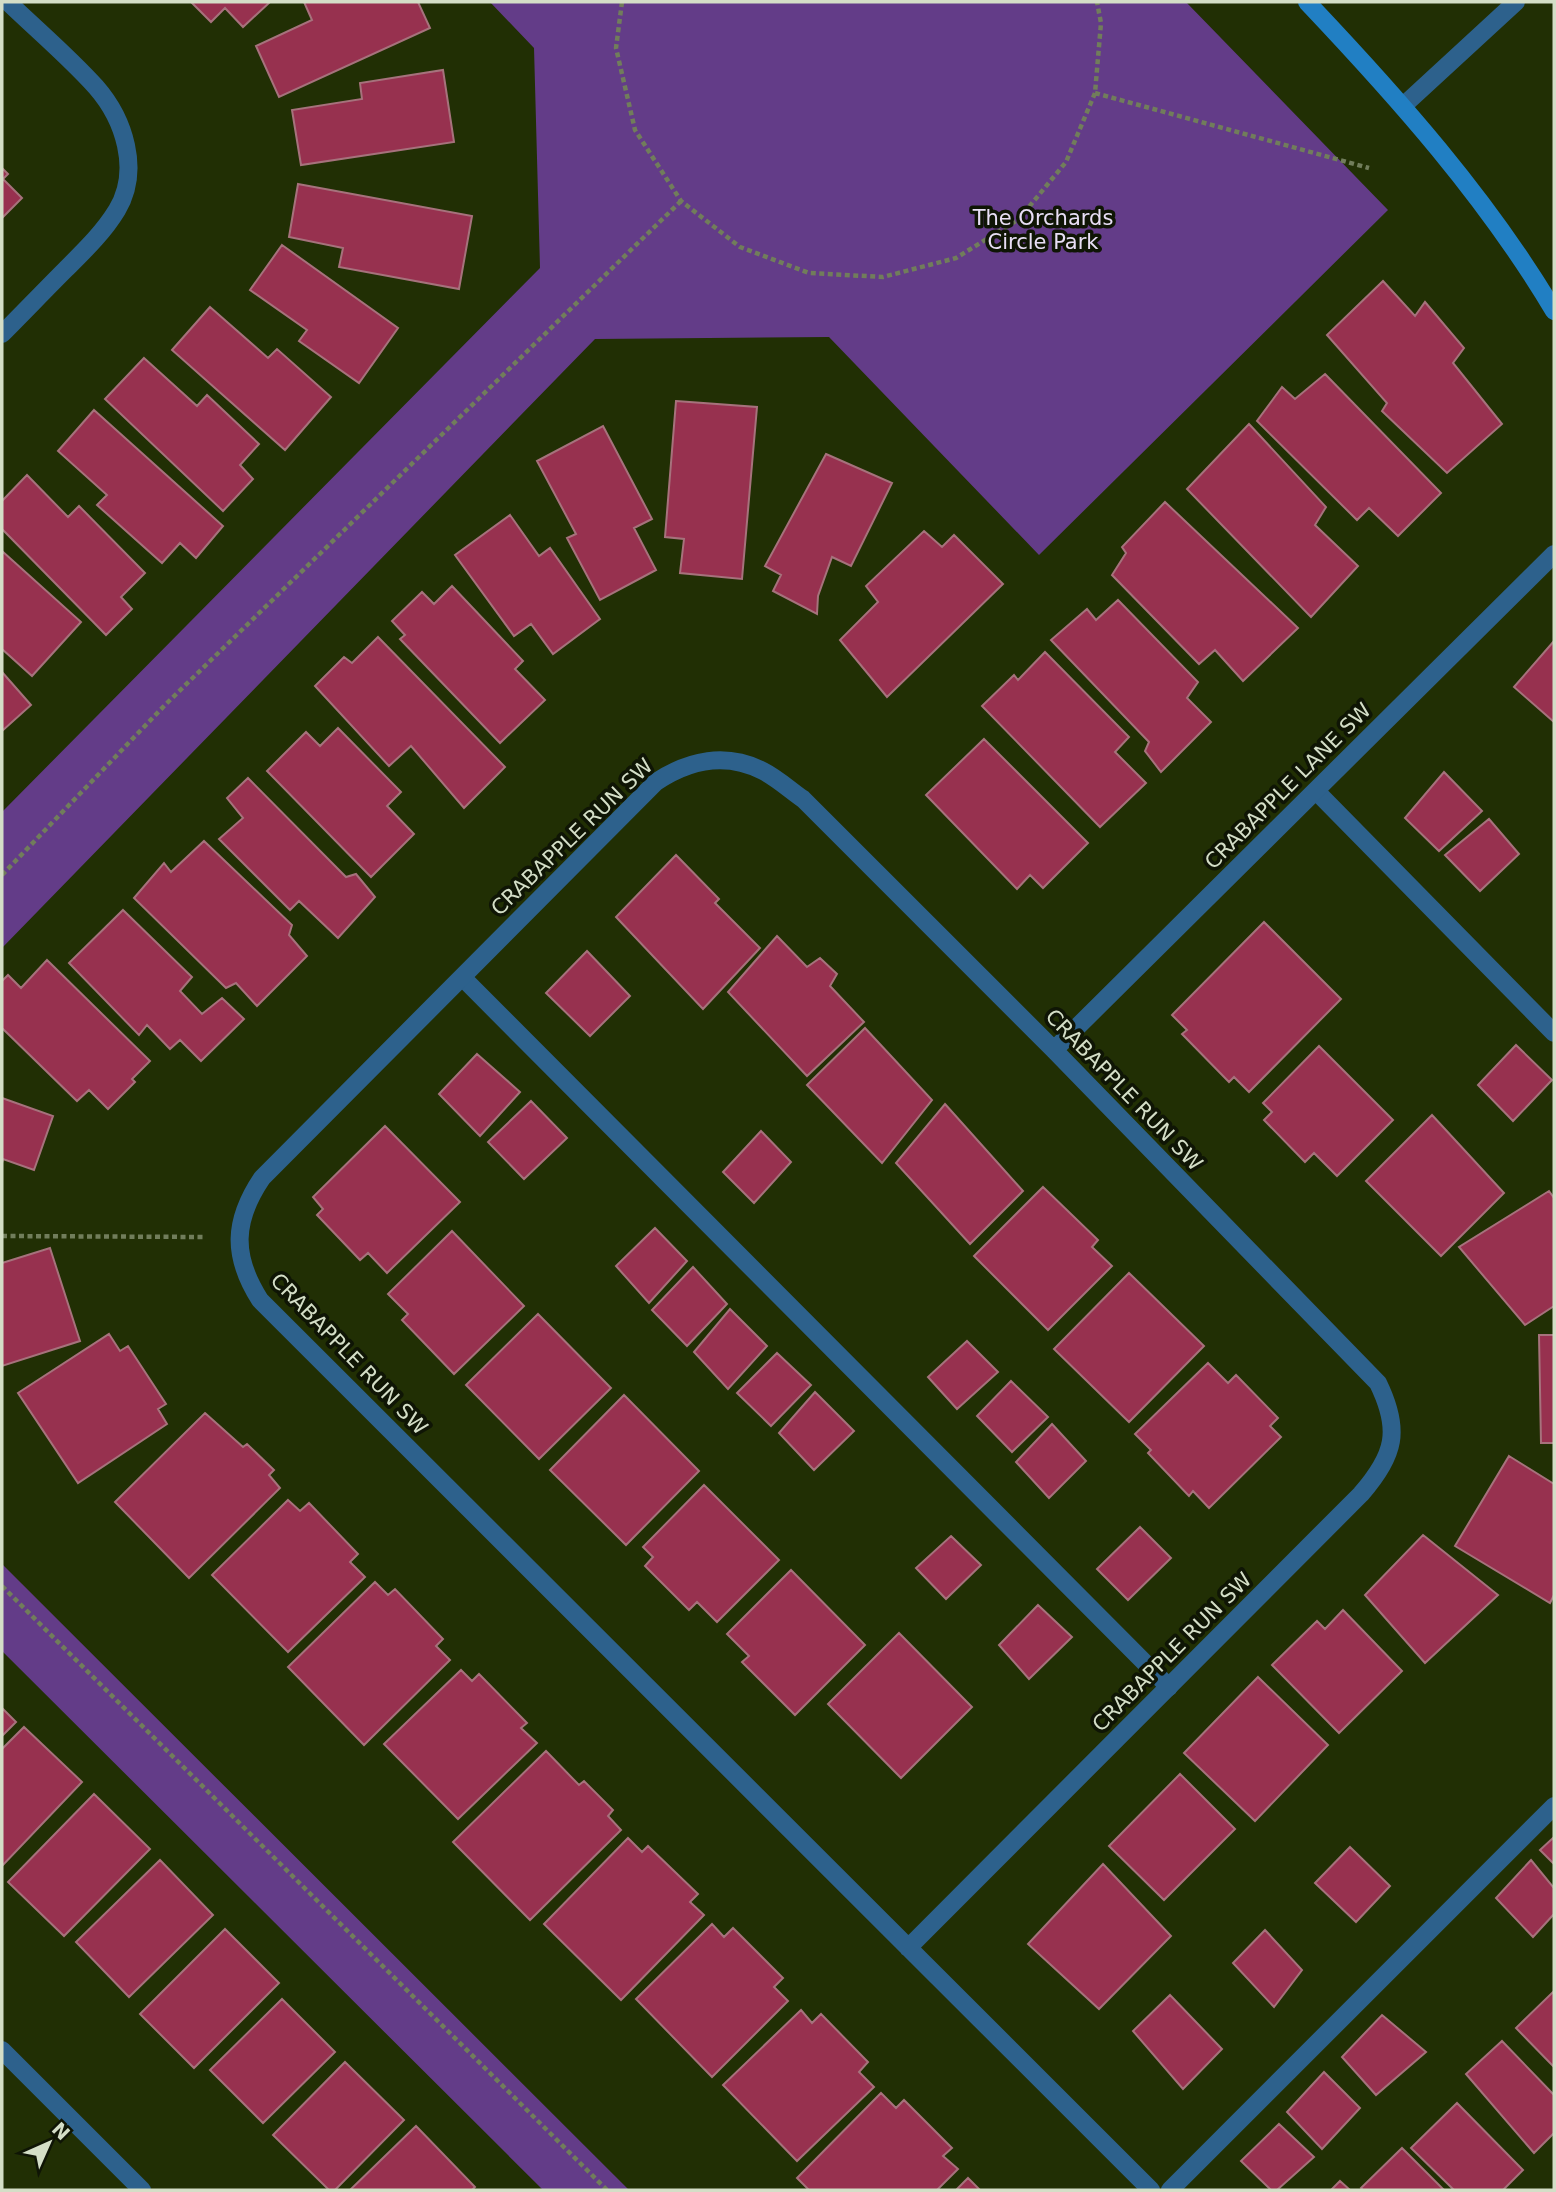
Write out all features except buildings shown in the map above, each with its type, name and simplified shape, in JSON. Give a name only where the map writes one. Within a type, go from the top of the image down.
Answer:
[{"type":"street","points":[[2,334],[102,233],[119,207],[129,165],[125,141],[115,114],[96,87],[8,2]]},
{"type":"street","points":[[1307,2],[1402,106],[1479,201],[1554,311]]},
{"type":"street","points":[[1402,106],[1516,2]]},
{"type":"street","name":"CRABAPPLE LANE SW","points":[[1054,1050],[1554,554]]},
{"type":"street","name":"CRABAPPLE RUN SW","points":[[908,1948],[1362,1494],[1377,1476],[1388,1455],[1394,1429],[1389,1405],[1378,1383],[1054,1050],[803,799],[764,771],[734,760],[694,764],[676,769],[656,782],[262,1178],[248,1199],[242,1216],[239,1237],[247,1279],[260,1300],[908,1948],[1151,2190]]},
{"type":"street","points":[[1316,791],[1554,1033]]},
{"type":"street","points":[[463,978],[1169,1687]]},
{"type":"street","points":[[1170,2190],[1554,1806]]},
{"type":"street","points":[[2,2050],[142,2190]]},
{"type":"path","points":[[622,2],[616,48],[635,130],[681,201],[740,247],[809,273],[883,277],[956,258],[1018,219],[1066,162],[1095,93],[1101,23],[1097,2]]},
{"type":"path","points":[[1095,93],[1369,168]]},
{"type":"path","points":[[2,875],[166,704],[681,201]]},
{"type":"path","points":[[2,1236],[239,1237]]},
{"type":"path","points":[[2,1586],[607,2190]]},
{"type":"green space","name":"The Orchards Circle Park","points":[[490,2],[1186,2],[1388,210],[1039,555],[829,337],[595,339],[2,948],[2,812],[540,268],[534,48]]},
{"type":"green space","points":[[2,1564],[629,2190],[543,2190],[2,1651]]}]
